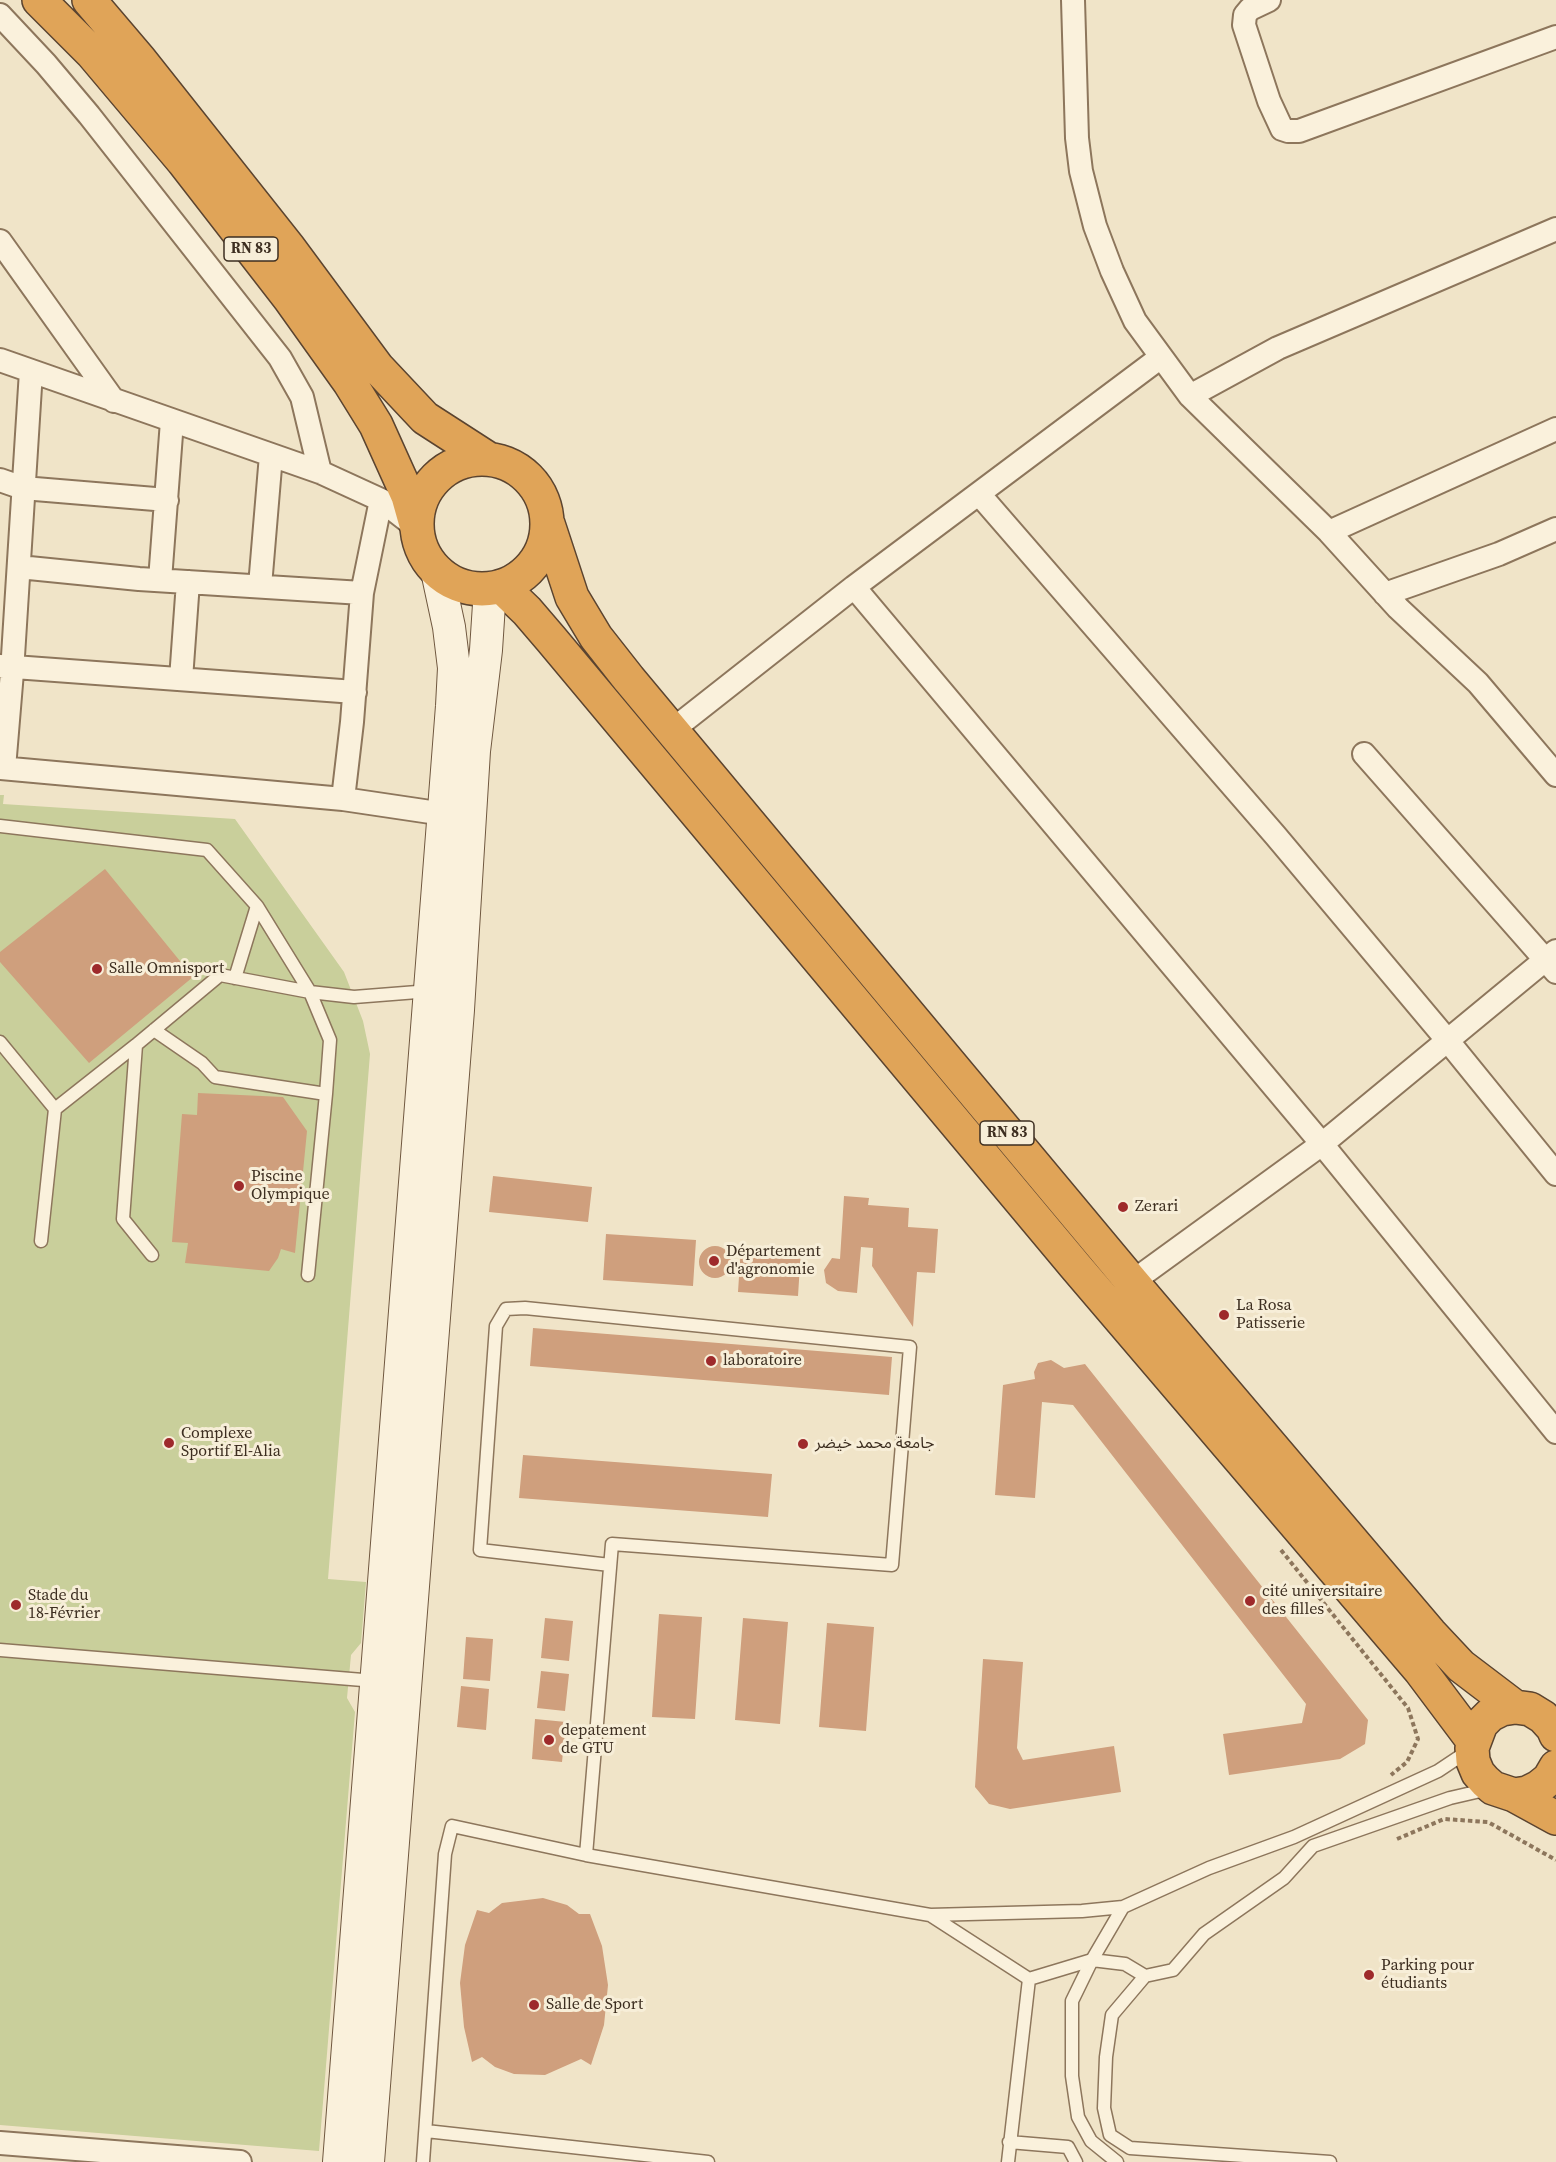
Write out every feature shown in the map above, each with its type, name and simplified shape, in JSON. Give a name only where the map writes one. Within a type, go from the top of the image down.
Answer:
[{"type":"highway","name":"RN 83","points":[[39,0],[92,53],[183,161],[317,336],[376,425],[408,496],[417,528]]},
{"type":"highway","name":"RN 83","points":[[89,0],[140,60],[289,248],[377,367],[425,418],[487,458]]},
{"type":"highway","points":[[487,458],[518,469],[531,479],[543,500],[548,524],[546,541],[539,556],[529,569],[516,580],[495,588],[470,588],[452,582],[436,571],[426,558],[417,528],[419,505],[429,486],[445,470],[465,460],[487,458]]},
{"type":"highway","name":"RN 83","points":[[548,524],[572,597],[607,652],[671,731],[1132,1282],[1445,1650],[1478,1681],[1515,1707]]},
{"type":"highway","name":"RN 83","points":[[495,588],[526,611],[558,648],[1076,1267],[1420,1670],[1473,1745]]},
{"type":"highway","points":[[1556,1735],[1543,1717],[1530,1709],[1515,1707],[1502,1709],[1490,1715],[1481,1724],[1473,1745],[1473,1761],[1478,1773],[1503,1791],[1556,1818]]},
{"type":"highway","points":[[1503,1791],[1527,1792],[1539,1787],[1549,1779],[1556,1767]]},
{"type":"main road","points":[[339,2162],[431,991],[454,668],[449,627],[436,571]]},
{"type":"main road","points":[[368,2162],[458,1010],[474,751],[495,588]]},
{"type":"street","points":[[1073,0],[1077,138],[1087,193],[1095,226],[1135,321],[1190,396],[1329,532],[1385,594],[1478,683],[1556,775]]},
{"type":"street","points":[[1269,0],[1247,11],[1244,25],[1269,101],[1282,129],[1288,132],[1299,131],[1556,37]]},
{"type":"street","points":[[0,15],[89,115],[280,358],[302,397],[320,472]]},
{"type":"street","points":[[1190,396],[1278,348],[1556,229]]},
{"type":"street","points":[[0,242],[114,401]]},
{"type":"street","points":[[671,731],[854,587],[1161,357]]},
{"type":"street","points":[[0,360],[320,472],[381,500],[417,528]]},
{"type":"street","points":[[31,370],[19,567],[6,666],[2,768],[343,799],[444,814]]},
{"type":"street","points":[[160,580],[172,421]]},
{"type":"street","points":[[1329,532],[1556,429]]},
{"type":"street","points":[[260,586],[271,455]]},
{"type":"street","points":[[0,480],[23,488],[167,500]]},
{"type":"street","points":[[978,494],[1275,835],[1556,1174]]},
{"type":"street","points":[[343,799],[355,692],[362,592],[381,500]]},
{"type":"street","points":[[1385,594],[1499,554],[1556,529]]},
{"type":"street","points":[[19,567],[160,580],[362,592]]},
{"type":"street","points":[[181,680],[188,582]]},
{"type":"street","points":[[854,587],[1322,1144],[1556,1432]]},
{"type":"street","points":[[6,666],[355,692]]},
{"type":"street","points":[[1132,1282],[1322,1144],[1448,1041],[1553,961],[1364,754]]},
{"type":"street","points":[[0,2143],[240,2162]]},
{"type":"lane","points":[[0,826],[207,850],[257,906],[310,992],[330,1040],[308,1275]]},
{"type":"lane","points":[[235,978],[257,906]]},
{"type":"lane","points":[[40,1241],[55,1109],[136,1046],[220,975],[310,992],[354,997],[431,991]]},
{"type":"lane","points":[[154,1030],[202,1064],[215,1077],[326,1094]]},
{"type":"lane","points":[[0,1042],[55,1109]]},
{"type":"lane","points":[[136,1046],[123,1220],[152,1255]]},
{"type":"lane","points":[[586,1855],[612,1544],[892,1565],[910,1347],[525,1308],[506,1309],[496,1326],[480,1550],[610,1565]]},
{"type":"lane","points":[[0,1650],[376,1681]]},
{"type":"lane","points":[[423,2162],[445,1854],[452,1826],[586,1855],[930,1916],[1082,1911],[1123,1907],[1209,1868],[1294,1837],[1438,1771],[1473,1745]]},
{"type":"lane","points":[[1330,2162],[1130,2148],[1110,2134],[1104,2108],[1106,2057],[1112,2015],[1145,1976],[1173,1970],[1204,1934],[1284,1878],[1313,1846],[1450,1798],[1503,1791]]},
{"type":"lane","points":[[1117,2162],[1091,2141],[1078,2117],[1071,2076],[1072,2001],[1092,1960],[1123,1907]]},
{"type":"lane","points":[[930,1916],[1029,1979],[1092,1960],[1125,1964],[1145,1976]]},
{"type":"lane","points":[[1008,2162],[1029,1979]]},
{"type":"lane","points":[[426,2131],[708,2162]]},
{"type":"lane","points":[[1010,2142],[1068,2147],[1076,2162]]},
{"type":"path","points":[[1397,1839],[1444,1820],[1488,1822],[1556,1860]]},
{"type":"green space","name":"Complexe Sportif El-Alia","points":[[0,795],[4,795],[3,804],[235,819],[344,972],[363,1021],[370,1054],[328,1579],[366,1582],[361,1643],[351,1655],[347,1698],[355,1712],[319,2151],[0,2125]]},
{"type":"building","name":"Salle Omnisport","points":[[105,869],[193,977],[89,1063],[0,962],[0,952]]},
{"type":"building","name":"Piscine Olympique","points":[[198,1093],[283,1097],[307,1131],[295,1253],[281,1249],[269,1271],[185,1263],[188,1243],[172,1242],[182,1114],[197,1115]]},
{"type":"building","points":[[493,1176],[592,1187],[588,1222],[489,1212]]},
{"type":"building","points":[[844,1196],[869,1198],[868,1205],[909,1208],[908,1227],[938,1229],[935,1273],[917,1272],[913,1327],[872,1266],[873,1248],[861,1247],[857,1293],[838,1291],[826,1283],[824,1270],[832,1258],[840,1259]]},
{"type":"building","points":[[606,1234],[696,1240],[693,1286],[603,1280]]},
{"type":"building","name":"Département d'agronomie","points":[[715,1246],[727,1250],[731,1262],[727,1274],[715,1278],[703,1274],[699,1262],[703,1250]]},
{"type":"building","points":[[741,1246],[801,1249],[798,1296],[738,1292]]},
{"type":"building","name":"laboratoire","points":[[533,1328],[892,1357],[889,1395],[530,1366]]},
{"type":"building","name":"cité universitaire des filles","points":[[1051,1360],[1064,1368],[1085,1364],[1368,1720],[1365,1744],[1340,1759],[1229,1775],[1223,1734],[1302,1723],[1306,1704],[1073,1405],[1042,1402],[1035,1498],[995,1495],[1003,1385],[1035,1379],[1034,1372],[1038,1363]]},
{"type":"building","points":[[523,1455],[772,1474],[768,1517],[519,1498]]},
{"type":"building","points":[[659,1614],[702,1617],[695,1719],[652,1717]]},
{"type":"building","points":[[545,1618],[573,1621],[569,1661],[541,1658]]},
{"type":"building","points":[[743,1618],[788,1622],[780,1724],[735,1720]]},
{"type":"building","points":[[827,1623],[874,1627],[866,1731],[819,1727]]},
{"type":"building","points":[[466,1637],[493,1639],[490,1681],[463,1679]]},
{"type":"building","points":[[983,1659],[1023,1662],[1017,1748],[1023,1760],[1114,1746],[1121,1792],[1010,1809],[989,1804],[975,1787]]},
{"type":"building","name":"depatement de GTU","points":[[541,1671],[569,1674],[565,1711],[537,1708]]},
{"type":"building","points":[[461,1686],[489,1689],[486,1730],[457,1727]]},
{"type":"building","name":"depatement de GTU","points":[[535,1719],[566,1722],[562,1762],[532,1759]]},
{"type":"building","name":"Salle de Sport","points":[[543,1898],[567,1905],[579,1914],[590,1914],[602,1946],[608,1985],[604,2025],[591,2065],[581,2059],[545,2075],[514,2074],[495,2067],[482,2057],[472,2062],[464,2027],[460,1983],[465,1945],[477,1910],[489,1913],[502,1903]]},
{"type":"place","name":"Salle Omnisport","points":[[97,969]]},
{"type":"place","name":"Piscine Olympique","points":[[239,1186]]},
{"type":"place","name":"Zerari","points":[[1123,1207]]},
{"type":"place","name":"Département d'agronomie","points":[[714,1261]]},
{"type":"place","name":"La Rosa Patisserie","points":[[1224,1315]]},
{"type":"place","name":"laboratoire","points":[[711,1361]]},
{"type":"place","name":"Complexe Sportif El-Alia","points":[[169,1443]]},
{"type":"place","name":"جامعة محمد خيضر","points":[[803,1444]]},
{"type":"place","name":"cité universitaire des filles","points":[[1250,1601]]},
{"type":"place","name":"Stade du 18-Février","points":[[16,1605]]},
{"type":"place","name":"depatement de GTU","points":[[549,1740]]},
{"type":"place","name":"Parking pour étudiants","points":[[1369,1975]]},
{"type":"place","name":"Salle de Sport","points":[[534,2005]]}]
